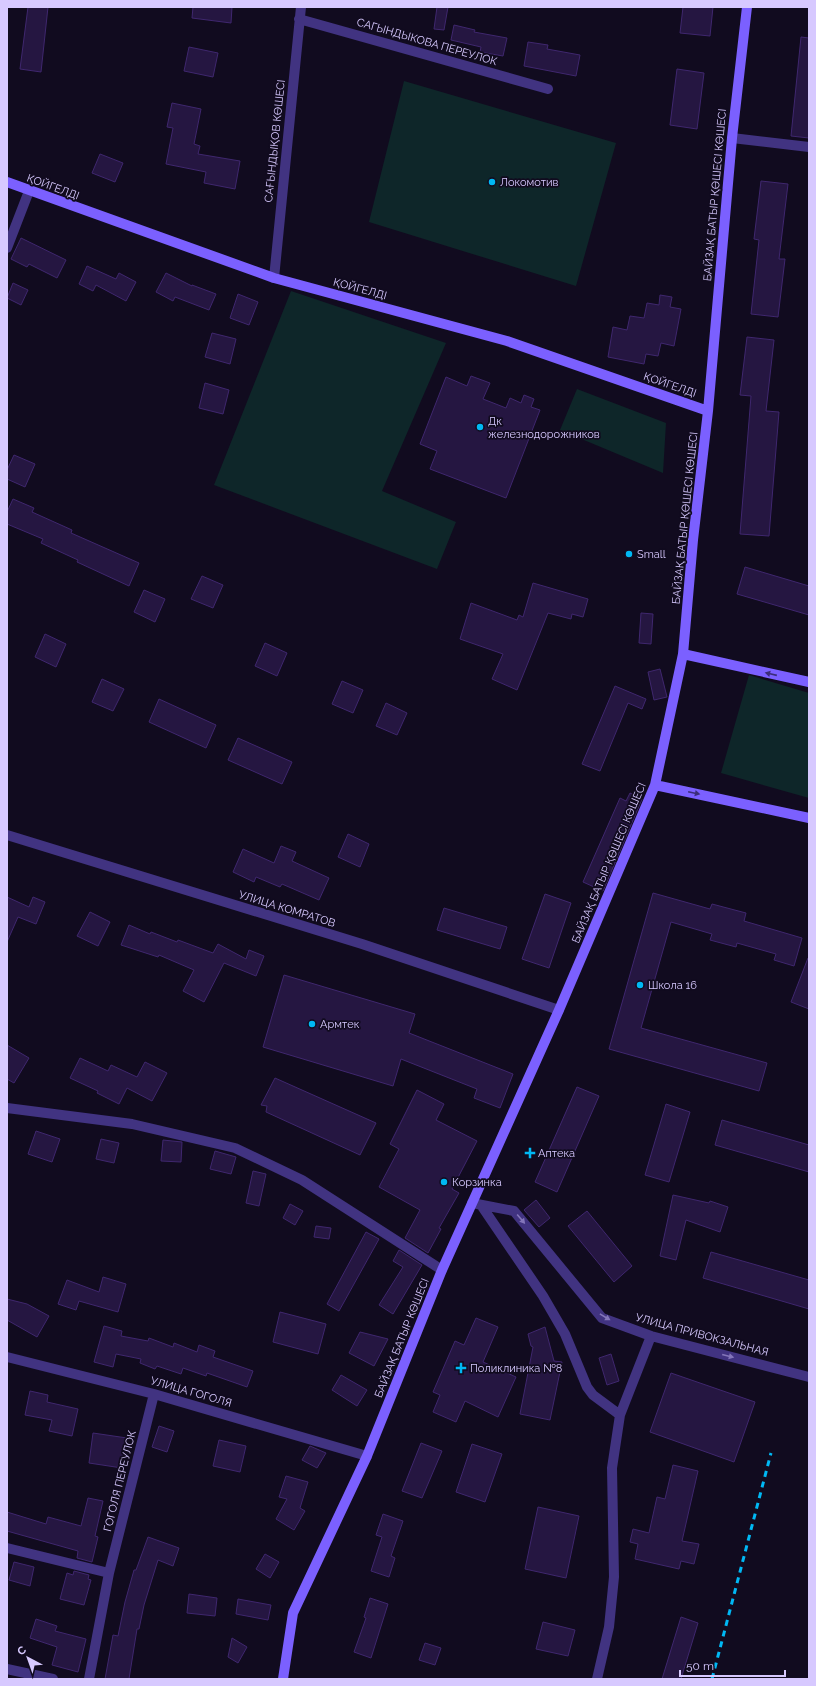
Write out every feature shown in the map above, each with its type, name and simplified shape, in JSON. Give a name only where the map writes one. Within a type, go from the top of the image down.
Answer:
[{"type":"main road","name":"БАЙЗАҚ БАТЫР ҚӨШЕСІ КӨШЕСІ","points":[[559,1010],[655,785],[683,654],[693,540],[708,411],[732,138],[747,7]]},
{"type":"main road","name":"ҚОЙГЕЛДІ","points":[[7,182],[274,278],[507,341],[708,411]]},
{"type":"main road","points":[[683,654],[809,682]]},
{"type":"main road","points":[[655,785],[809,818]]},
{"type":"main road","name":"БАЙЗАҚ БАТЫР КӨШЕСІ","points":[[283,1679],[293,1613],[367,1456],[442,1270],[477,1204],[559,1010]]},
{"type":"street","name":"САҒЫНДЫҚОВ КӨШЕСІ","points":[[274,278],[301,7]]},
{"type":"street","name":"САГЫНДЫКОВА ПЕРЕУЛОК","points":[[299,19],[548,89]]},
{"type":"street","points":[[732,138],[809,147]]},
{"type":"street","points":[[7,248],[29,191]]},
{"type":"street","name":"УЛИЦА КОМРАТОВ","points":[[7,835],[362,944],[559,1010]]},
{"type":"street","points":[[7,1108],[132,1124],[235,1148],[302,1180],[442,1270]]},
{"type":"street","points":[[477,1204],[543,1296],[562,1327],[587,1387],[593,1395],[620,1416]]},
{"type":"street","name":"УЛИЦА ПРИВОКЗАЛЬНАЯ","points":[[477,1204],[514,1211],[602,1318],[651,1336],[809,1377]]},
{"type":"street","points":[[597,1679],[609,1627],[614,1577],[612,1468],[620,1416],[651,1336]]},
{"type":"street","name":"УЛИЦА ГОГОЛЯ","points":[[7,1357],[154,1394],[367,1456]]},
{"type":"street","name":"ГОГОЛЯ ПЕРЕУЛОК","points":[[89,1679],[109,1573],[154,1394]]},
{"type":"street","points":[[7,1548],[109,1573]]},
{"type":"street","points":[[7,1669],[53,1679]]},
{"type":"green space","name":"Локомотив","points":[[404,81],[616,143],[576,286],[369,222]]},
{"type":"green space","points":[[291,291],[446,343],[382,491],[456,522],[437,569],[214,485]]},
{"type":"green space","points":[[577,389],[666,423],[663,473],[560,430]]},
{"type":"green space","points":[[749,675],[809,693],[809,798],[721,773]]},
{"type":"building","points":[[28,7],[48,7],[41,72],[20,69]]},
{"type":"building","points":[[193,7],[232,7],[231,23],[192,18]]},
{"type":"building","points":[[437,7],[448,7],[444,30],[434,29]]},
{"type":"building","points":[[683,7],[713,7],[710,36],[680,33]]},
{"type":"building","points":[[454,25],[475,30],[474,32],[507,38],[503,56],[480,52],[481,47],[451,40]]},
{"type":"building","points":[[801,37],[809,38],[809,138],[791,136]]},
{"type":"building","points":[[528,42],[548,45],[547,49],[580,55],[576,76],[524,66]]},
{"type":"building","points":[[189,47],[218,53],[213,77],[184,71]]},
{"type":"building","points":[[677,69],[704,73],[697,129],[670,125]]},
{"type":"building","points":[[172,103],[201,109],[194,144],[200,146],[198,154],[240,161],[235,189],[204,183],[206,172],[166,164],[173,128],[167,127]]},
{"type":"building","points":[[100,154],[123,163],[115,182],[92,173]]},
{"type":"building","points":[[761,181],[788,184],[779,259],[785,259],[778,317],[751,314],[759,240],[754,239]]},
{"type":"building","points":[[21,238],[66,260],[57,278],[29,264],[27,267],[11,259]]},
{"type":"building","points":[[87,266],[116,279],[119,273],[136,282],[126,301],[96,285],[93,291],[79,284]]},
{"type":"building","points":[[166,273],[192,286],[216,294],[209,310],[175,297],[173,301],[156,292]]},
{"type":"building","points":[[13,283],[28,290],[21,305],[7,298]]},
{"type":"building","points":[[238,294],[258,302],[249,325],[230,318]]},
{"type":"building","points":[[660,295],[672,297],[670,307],[681,309],[674,346],[661,343],[658,356],[646,354],[644,364],[608,357],[613,327],[627,330],[630,316],[644,318],[647,303],[659,305]]},
{"type":"building","points":[[212,333],[236,339],[230,364],[205,357]]},
{"type":"building","points":[[747,337],[774,340],[766,411],[779,412],[769,536],[740,534],[751,396],[740,395]]},
{"type":"building","name":"Дк железнодорожников","points":[[471,376],[490,383],[483,399],[506,408],[510,398],[521,403],[524,395],[534,399],[531,407],[540,410],[506,498],[430,469],[437,451],[420,444],[446,377],[467,386]]},
{"type":"building","points":[[205,383],[229,390],[223,414],[199,408]]},
{"type":"building","points":[[14,455],[35,464],[25,487],[7,479],[7,470]]},
{"type":"building","points":[[13,499],[34,508],[32,512],[72,530],[71,533],[139,563],[129,586],[77,562],[78,560],[41,543],[43,539],[7,524],[7,512]]},
{"type":"building","points":[[745,567],[809,586],[809,615],[737,594]]},
{"type":"building","points":[[202,576],[223,585],[213,608],[191,599]]},
{"type":"building","points":[[533,583],[588,599],[583,617],[572,614],[571,619],[548,613],[517,690],[492,679],[503,654],[460,639],[471,603],[517,620],[519,615],[523,617]]},
{"type":"building","points":[[144,590],[165,599],[155,622],[134,612]]},
{"type":"building","points":[[641,613],[653,614],[651,644],[639,643]]},
{"type":"building","points":[[45,634],[66,644],[56,667],[35,657]]},
{"type":"building","points":[[265,643],[287,653],[277,676],[255,666]]},
{"type":"building","points":[[660,669],[667,697],[654,700],[648,672]]},
{"type":"building","points":[[102,679],[124,689],[113,711],[92,702]]},
{"type":"building","points":[[342,681],[363,690],[353,713],[332,704]]},
{"type":"building","points":[[615,686],[646,699],[642,709],[628,703],[600,771],[582,764]]},
{"type":"building","points":[[159,699],[216,725],[206,748],[149,722]]},
{"type":"building","points":[[386,703],[407,713],[397,735],[376,726]]},
{"type":"building","points":[[238,738],[292,762],[282,784],[228,760]]},
{"type":"building","points":[[630,793],[642,799],[603,891],[583,882],[620,798],[626,801]]},
{"type":"building","points":[[348,834],[369,844],[360,867],[338,857]]},
{"type":"building","points":[[281,846],[296,852],[292,861],[329,878],[319,900],[282,884],[280,887],[256,877],[254,882],[233,872],[243,849],[274,863]]},
{"type":"building","points":[[653,893],[710,909],[712,904],[746,913],[744,921],[802,938],[794,966],[774,960],[776,954],[737,943],[736,947],[710,940],[712,934],[671,922],[641,1028],[767,1063],[759,1091],[609,1049]]},
{"type":"building","points":[[545,894],[571,903],[549,968],[522,959]]},
{"type":"building","points":[[7,897],[29,907],[33,897],[45,902],[36,924],[18,917],[7,942]]},
{"type":"building","points":[[444,908],[507,927],[500,949],[437,930]]},
{"type":"building","points":[[90,912],[110,922],[98,946],[77,936]]},
{"type":"building","points":[[129,925],[150,934],[151,932],[177,942],[178,940],[213,953],[218,944],[246,959],[249,950],[264,956],[256,976],[224,963],[204,1002],[183,991],[194,970],[159,955],[158,957],[121,945]]},
{"type":"building","points":[[809,958],[809,1009],[791,1002]]},
{"type":"building","points":[[284,975],[415,1014],[409,1033],[513,1074],[500,1108],[474,1098],[477,1089],[401,1059],[393,1086],[263,1047]]},
{"type":"building","points":[[7,1045],[29,1058],[14,1083],[7,1079]]},
{"type":"building","points":[[80,1058],[108,1071],[111,1065],[137,1077],[145,1062],[167,1073],[152,1101],[127,1088],[119,1104],[97,1093],[98,1091],[70,1078]]},
{"type":"building","points":[[275,1078],[376,1123],[360,1155],[266,1112],[267,1106],[261,1105]]},
{"type":"building","points":[[577,1087],[599,1096],[557,1192],[535,1182]]},
{"type":"building","points":[[417,1090],[444,1104],[436,1120],[477,1141],[452,1189],[459,1193],[439,1228],[441,1229],[428,1253],[405,1238],[420,1210],[379,1187],[399,1149],[390,1144]]},
{"type":"building","points":[[666,1104],[690,1112],[669,1182],[645,1175]]},
{"type":"building","points":[[722,1120],[809,1145],[809,1172],[715,1145]]},
{"type":"building","points":[[36,1131],[60,1139],[52,1162],[28,1154]]},
{"type":"building","points":[[101,1139],[119,1143],[114,1163],[96,1159]]},
{"type":"building","points":[[163,1140],[182,1142],[181,1162],[161,1161]]},
{"type":"building","points":[[215,1151],[236,1157],[231,1174],[210,1169]]},
{"type":"building","points":[[253,1171],[266,1174],[259,1206],[246,1203]]},
{"type":"building","points":[[673,1195],[709,1203],[710,1201],[728,1207],[720,1232],[686,1220],[676,1260],[660,1256]]},
{"type":"building","points":[[536,1200],[550,1218],[539,1227],[524,1210]]},
{"type":"building","points":[[290,1204],[303,1211],[295,1225],[283,1218]]},
{"type":"building","points":[[587,1211],[632,1266],[614,1282],[568,1226]]},
{"type":"building","points":[[316,1226],[331,1228],[329,1239],[314,1237]]},
{"type":"building","points":[[366,1232],[379,1239],[339,1311],[327,1304]]},
{"type":"building","points":[[399,1250],[422,1265],[393,1314],[379,1305],[403,1267],[393,1261]]},
{"type":"building","points":[[711,1252],[809,1280],[809,1309],[703,1278]]},
{"type":"building","points":[[103,1277],[126,1284],[118,1312],[79,1301],[76,1310],[58,1304],[67,1280],[99,1292]]},
{"type":"building","points":[[7,1299],[27,1304],[49,1316],[37,1337],[7,1320]]},
{"type":"building","points":[[280,1312],[326,1324],[318,1354],[273,1342]]},
{"type":"building","name":"Поликлиника №8","points":[[476,1318],[498,1327],[483,1362],[516,1377],[498,1417],[465,1401],[456,1422],[433,1412],[440,1395],[433,1392],[455,1341],[464,1345]]},
{"type":"building","points":[[104,1326],[122,1331],[121,1336],[148,1341],[149,1338],[173,1347],[174,1343],[197,1352],[199,1345],[215,1351],[213,1357],[253,1371],[247,1387],[207,1373],[206,1376],[183,1368],[181,1374],[157,1366],[155,1369],[140,1363],[141,1359],[116,1354],[113,1367],[94,1362]]},
{"type":"building","points":[[545,1327],[554,1361],[562,1362],[550,1420],[520,1414],[533,1347],[531,1346],[528,1334]]},
{"type":"building","points":[[360,1332],[388,1339],[374,1366],[349,1353]]},
{"type":"building","points":[[611,1354],[619,1381],[607,1385],[599,1358]]},
{"type":"building","points":[[671,1373],[755,1402],[734,1462],[650,1432]]},
{"type":"building","points":[[341,1375],[367,1390],[357,1406],[332,1390]]},
{"type":"building","points":[[30,1391],[48,1395],[47,1402],[78,1409],[72,1436],[49,1431],[52,1420],[25,1415]]},
{"type":"building","points":[[159,1426],[174,1431],[167,1452],[152,1447]]},
{"type":"building","points":[[93,1433],[127,1438],[122,1468],[89,1463]]},
{"type":"building","points":[[219,1440],[246,1446],[240,1472],[213,1466]]},
{"type":"building","points":[[421,1443],[442,1451],[422,1498],[402,1491]]},
{"type":"building","points":[[472,1444],[502,1454],[485,1502],[456,1492]]},
{"type":"building","points":[[310,1446],[326,1453],[317,1468],[302,1460]]},
{"type":"building","points":[[673,1465],[698,1471],[682,1541],[699,1544],[694,1564],[681,1561],[679,1569],[635,1559],[638,1544],[630,1542],[633,1529],[649,1533],[657,1497],[665,1499]]},
{"type":"building","points":[[286,1476],[308,1482],[300,1508],[305,1511],[294,1530],[276,1519],[287,1499],[279,1497]]},
{"type":"building","points":[[88,1498],[103,1501],[95,1536],[98,1537],[92,1562],[77,1558],[78,1551],[7,1531],[7,1512],[46,1524],[48,1517],[81,1526]]},
{"type":"building","points":[[538,1507],[579,1516],[566,1578],[525,1569]]},
{"type":"building","points":[[383,1514],[403,1521],[391,1556],[395,1558],[389,1577],[371,1571],[382,1537],[376,1535]]},
{"type":"building","points":[[148,1537],[179,1548],[173,1566],[158,1560],[144,1605],[139,1629],[137,1629],[129,1679],[105,1679],[113,1635],[118,1636],[125,1602],[134,1570],[136,1570]]},
{"type":"building","points":[[265,1554],[279,1562],[270,1578],[256,1569]]},
{"type":"building","points":[[14,1562],[34,1567],[30,1586],[9,1580]]},
{"type":"building","points":[[74,1571],[89,1575],[88,1579],[91,1580],[84,1605],[60,1599],[67,1573],[73,1575]]},
{"type":"building","points":[[189,1594],[217,1598],[215,1616],[187,1613]]},
{"type":"building","points":[[370,1598],[388,1604],[371,1658],[354,1652],[366,1618],[364,1617]]},
{"type":"building","points":[[238,1599],[271,1605],[268,1620],[236,1614]]},
{"type":"building","points":[[681,1617],[698,1623],[681,1679],[662,1679]]},
{"type":"building","points":[[36,1619],[57,1626],[55,1631],[86,1639],[78,1672],[52,1665],[57,1647],[30,1638]]},
{"type":"building","points":[[543,1622],[575,1630],[568,1656],[536,1649]]},
{"type":"building","points":[[232,1638],[247,1647],[238,1663],[228,1657]]},
{"type":"building","points":[[425,1643],[441,1648],[435,1665],[419,1660]]},
{"type":"railway","points":[[712,1679],[771,1453]]},
{"type":"place","name":"Локомотив","points":[[492,182]]},
{"type":"place","name":"Дк железнодорожников","points":[[480,427]]},
{"type":"place","name":"Small","points":[[629,554]]},
{"type":"place","name":"Школа 16","points":[[640,985]]},
{"type":"place","name":"Армтек","points":[[312,1024]]},
{"type":"place","name":"Аптека","points":[[530,1153]]},
{"type":"place","name":"Корзинка","points":[[444,1182]]},
{"type":"place","name":"Поликлиника №8","points":[[461,1368]]}]
